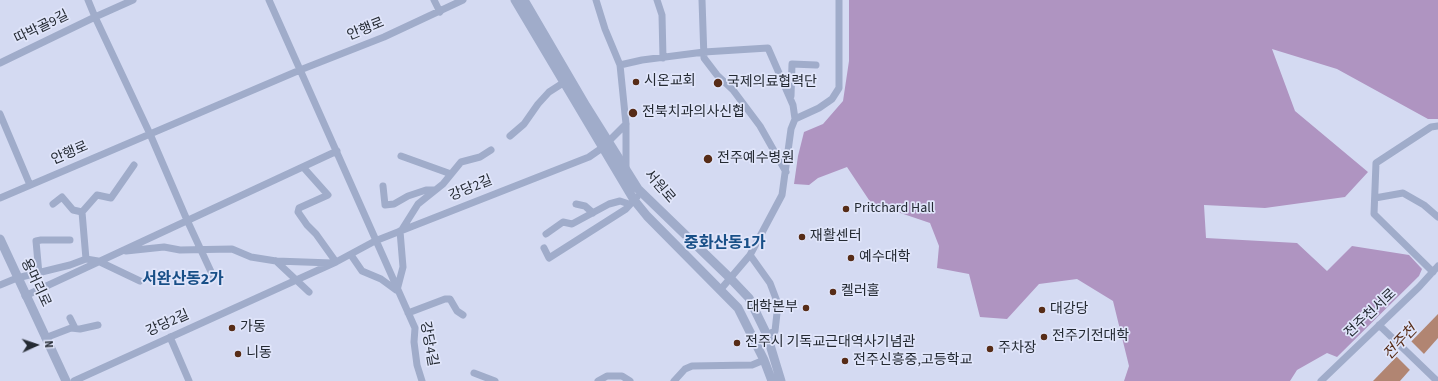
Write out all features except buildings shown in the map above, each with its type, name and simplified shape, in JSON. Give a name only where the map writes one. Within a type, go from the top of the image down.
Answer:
[{"type":"street","points":[[88,0],[213,276]]},
{"type":"street","name":"따박골9길","points":[[0,63],[133,0]]},
{"type":"street","points":[[434,0],[440,12]]},
{"type":"street","name":"안행로","points":[[0,198],[300,70],[384,37],[463,0]]},
{"type":"street","name":"서원로","points":[[515,0],[563,83],[622,170],[642,193],[749,298],[767,335],[781,381]]},
{"type":"street","name":"서원로","points":[[524,0],[606,145]]},
{"type":"street","points":[[596,0],[620,65],[626,124],[622,170]]},
{"type":"street","points":[[657,0],[662,15],[663,58]]},
{"type":"street","points":[[702,0],[704,58],[717,75],[733,90],[760,126],[786,172]]},
{"type":"street","points":[[795,119],[829,101],[839,88],[839,0]]},
{"type":"street","points":[[25,296],[337,151],[270,2]]},
{"type":"street","points":[[620,65],[704,52],[768,48],[791,99]]},
{"type":"street","points":[[721,289],[750,255],[782,195],[791,129],[795,119],[791,99],[792,64],[816,65]]},
{"type":"street","points":[[510,136],[524,124],[538,104],[549,92],[563,83]]},
{"type":"street","points":[[0,114],[30,185]]},
{"type":"street","name":"강당2길","points":[[74,381],[335,263],[375,242],[589,157],[606,145],[626,124]]},
{"type":"street","points":[[1433,272],[1374,214],[1376,162],[1431,127],[1438,126]]},
{"type":"street","points":[[351,255],[362,271],[381,279],[397,290],[403,267],[401,231],[418,204],[444,184],[461,162],[480,157],[492,150]]},
{"type":"street","name":"강당4길","points":[[337,151],[375,242],[415,328],[414,342],[417,365],[422,381]]},
{"type":"street","points":[[401,156],[451,174]]},
{"type":"street","points":[[86,259],[82,212],[97,195],[111,198],[134,165]]},
{"type":"street","points":[[303,166],[328,195],[299,208],[298,212],[307,225],[316,234],[335,263]]},
{"type":"street","name":"서원로","points":[[622,170],[631,202],[721,289],[738,308],[764,360],[772,381]]},
{"type":"street","points":[[383,186],[385,205],[394,204],[408,196],[426,190],[435,190]]},
{"type":"street","points":[[544,248],[549,258],[626,209],[631,202],[642,193]]},
{"type":"street","points":[[1375,198],[1403,193],[1424,205],[1438,217]]},
{"type":"street","points":[[53,204],[62,197],[74,210],[82,212]]},
{"type":"street","points":[[546,234],[563,222],[572,224],[609,204],[620,201],[631,202]]},
{"type":"street","points":[[576,204],[585,206],[593,213]]},
{"type":"street","name":"용머리로","points":[[0,239],[25,296],[66,381]]},
{"type":"street","points":[[39,274],[36,241],[70,240]]},
{"type":"street","points":[[120,252],[164,247],[180,250],[232,249],[252,258],[276,261],[335,263]]},
{"type":"street","points":[[750,255],[770,283],[778,304],[775,331],[767,335]]},
{"type":"street","points":[[0,285],[17,278],[39,274],[86,259],[98,261],[140,280]]},
{"type":"street","points":[[276,261],[309,292]]},
{"type":"street","name":"전주천서로","points":[[1321,381],[1438,266]]},
{"type":"street","points":[[408,313],[445,299],[450,299],[457,311],[463,315]]},
{"type":"street","points":[[70,318],[75,328]]},
{"type":"street","points":[[1379,325],[1437,381]]},
{"type":"street","points":[[45,338],[71,328],[80,330],[98,326]]},
{"type":"street","points":[[170,338],[189,381]]},
{"type":"street","points":[[674,381],[685,369],[692,366],[752,366],[764,360]]},
{"type":"street","points":[[474,373],[481,374],[495,381]]},
{"type":"street","points":[[598,381],[607,376],[622,376],[630,381]]},
{"type":"shaded area","points":[[849,0],[1438,0],[1438,119],[1428,119],[1337,69],[1272,49],[1295,111],[1368,172],[1345,197],[1265,208],[1204,205],[1206,238],[1297,243],[1327,271],[1352,246],[1409,255],[1422,269],[1419,276],[1337,357],[1327,353],[1297,370],[1290,381],[1124,381],[1129,366],[1113,301],[1077,279],[1039,284],[1007,319],[980,317],[969,274],[937,268],[939,246],[930,223],[871,203],[847,167],[818,178],[809,185],[794,184],[798,156],[804,132],[823,124],[843,101],[849,61]]},
{"type":"shaded area","points":[[1438,314],[1438,338],[1400,381],[1373,381]]},
{"type":"pier","points":[[1409,339],[1425,355],[1411,371],[1395,355]]},
{"type":"place","name":"시온교회","points":[[636,82]]},
{"type":"place","name":"국제의료협력단","points":[[718,83]]},
{"type":"place","name":"전북치과의사신협","points":[[633,113]]},
{"type":"place","name":"전주예수병원","points":[[708,159]]},
{"type":"place","name":"Pritchard Hall","points":[[846,209]]},
{"type":"place","name":"재활센터","points":[[802,237]]},
{"type":"place","name":"예수대학","points":[[851,258]]},
{"type":"place","name":"켈러홀","points":[[833,292]]},
{"type":"place","name":"대학본부","points":[[806,308]]},
{"type":"place","name":"대강당","points":[[1042,310]]},
{"type":"place","name":"가동","points":[[232,328]]},
{"type":"place","name":"전주기전대학","points":[[1044,337]]},
{"type":"place","name":"전주시 기독교근대역사기념관","points":[[737,343]]},
{"type":"place","name":"주차장","points":[[990,349]]},
{"type":"place","name":"니동","points":[[238,354]]},
{"type":"place","name":"전주신흥중,고등학교","points":[[845,361]]},
{"type":"district","name":"중화산동1가","points":[[725,244]]},
{"type":"district","name":"서완산동2가","points":[[183,280]]},
{"type":"water label","name":"전주천","points":[[1401,343]]}]
